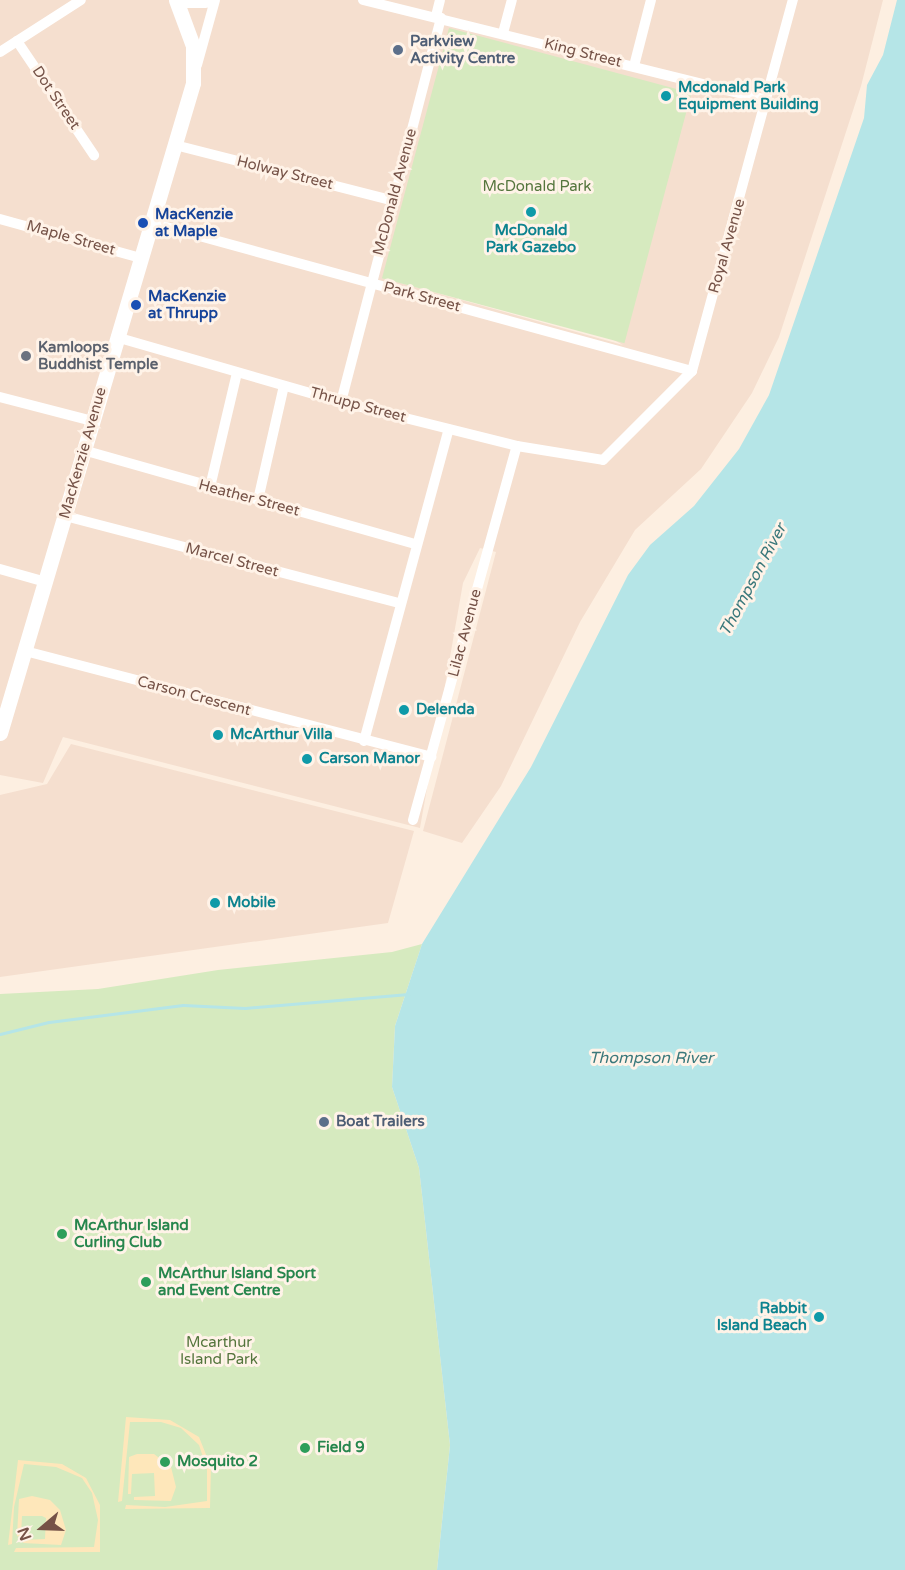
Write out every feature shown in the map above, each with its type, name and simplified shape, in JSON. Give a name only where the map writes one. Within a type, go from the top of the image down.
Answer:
[{"type":"street","points":[[0,52],[81,0]]},
{"type":"street","points":[[176,0],[193,46],[193,83]]},
{"type":"street","points":[[185,0],[205,0]]},
{"type":"street","name":"MacKenzie Avenue","points":[[1,726],[46,582],[116,337],[176,145],[215,0]]},
{"type":"street","name":"King Street","points":[[363,0],[767,100]]},
{"type":"street","name":"McDonald Avenue","points":[[341,402],[370,283],[394,201],[439,17],[440,0]]},
{"type":"street","points":[[503,33],[512,0]]},
{"type":"street","points":[[634,66],[651,0]]},
{"type":"street","name":"Royal Avenue","points":[[603,460],[692,371],[793,0]]},
{"type":"street","name":"Dot Street","points":[[17,40],[94,155]]},
{"type":"street","name":"Holway Street","points":[[176,145],[394,201]]},
{"type":"street","name":"Maple Street","points":[[0,219],[141,258]]},
{"type":"street","name":"Park Street","points":[[152,223],[692,371]]},
{"type":"street","name":"Thrupp Street","points":[[116,337],[341,402],[517,446],[603,460]]},
{"type":"street","points":[[210,487],[237,373]]},
{"type":"street","points":[[258,500],[284,386]]},
{"type":"street","points":[[0,397],[92,421]]},
{"type":"street","points":[[364,741],[415,544],[449,429]]},
{"type":"street","name":"Lilac Avenue","points":[[413,820],[517,446]]},
{"type":"street","name":"Heather Street","points":[[83,450],[415,544]]},
{"type":"street","name":"Marcel Street","points":[[65,516],[399,603]]},
{"type":"street","points":[[0,569],[46,582]]},
{"type":"street","name":"Carson Crescent","points":[[25,651],[431,758]]},
{"type":"shaded area","points":[[0,0],[883,0],[861,86],[779,337],[752,393],[701,469],[635,530],[580,622],[501,786],[462,843],[423,831],[496,552],[480,548],[463,583],[420,828],[63,737],[43,783],[0,775]],"holes":[[[399,219],[623,345],[383,278]]]},
{"type":"shaded area","points":[[71,744],[414,831],[388,923],[0,977],[0,795],[47,784]]},
{"type":"green space","name":"McDonald Park","points":[[449,28],[691,93],[624,343],[382,278]]},
{"type":"green space","name":"Mcarthur Island Park","points":[[422,944],[395,1026],[392,1087],[419,1168],[450,1445],[437,1570],[0,1570],[0,994],[98,989],[218,970],[392,952]]},
{"type":"sand","points":[[126,1417],[170,1420],[199,1437],[211,1467],[210,1508],[125,1509],[126,1505],[165,1507],[207,1501],[207,1469],[199,1445],[181,1428],[161,1422],[130,1422],[122,1501],[118,1502]]},
{"type":"sand","points":[[137,1454],[154,1454],[171,1467],[176,1487],[171,1501],[134,1500],[134,1497],[155,1496],[154,1473],[132,1474],[131,1494],[128,1494],[129,1457]]},
{"type":"sand","points":[[18,1460],[62,1464],[86,1478],[100,1505],[100,1552],[14,1552],[16,1548],[94,1547],[98,1520],[92,1493],[82,1478],[56,1467],[24,1464],[14,1507],[12,1544],[8,1545]]},
{"type":"sand","points":[[32,1496],[50,1500],[60,1510],[66,1530],[61,1545],[23,1543],[24,1540],[45,1539],[46,1518],[42,1516],[22,1516],[21,1537],[17,1536],[19,1499]]},
{"type":"water","name":"Thompson River","points":[[897,0],[905,0],[905,1570],[437,1570],[450,1445],[419,1168],[392,1087],[395,1026],[422,944],[531,767],[628,575],[650,545],[694,506],[739,449],[769,395],[864,118],[867,85],[883,55]]},
{"type":"waterway","points":[[0,1034],[49,1022],[183,1005],[245,1008],[408,994]]},
{"type":"place","name":"Parkview Activity Centre","points":[[398,50]]},
{"type":"place","name":"Mcdonald Park Equipment Building","points":[[666,96]]},
{"type":"place","name":"McDonald Park Gazebo","points":[[531,212]]},
{"type":"place","name":"MacKenzie at Maple","points":[[143,223]]},
{"type":"place","name":"MacKenzie at Thrupp","points":[[136,305]]},
{"type":"place","name":"Kamloops Buddhist Temple","points":[[26,356]]},
{"type":"place","name":"Delenda","points":[[404,710]]},
{"type":"place","name":"McArthur Villa","points":[[218,735]]},
{"type":"place","name":"Carson Manor","points":[[307,759]]},
{"type":"place","name":"Mobile","points":[[215,903]]},
{"type":"place","name":"Boat Trailers","points":[[324,1122]]},
{"type":"place","name":"McArthur Island Curling Club","points":[[62,1234]]},
{"type":"place","name":"McArthur Island Sport and Event Centre","points":[[146,1282]]},
{"type":"place","name":"Rabbit Island Beach","points":[[819,1317]]},
{"type":"place","name":"Field 9","points":[[305,1448]]},
{"type":"place","name":"Mosquito 2","points":[[165,1462]]}]
